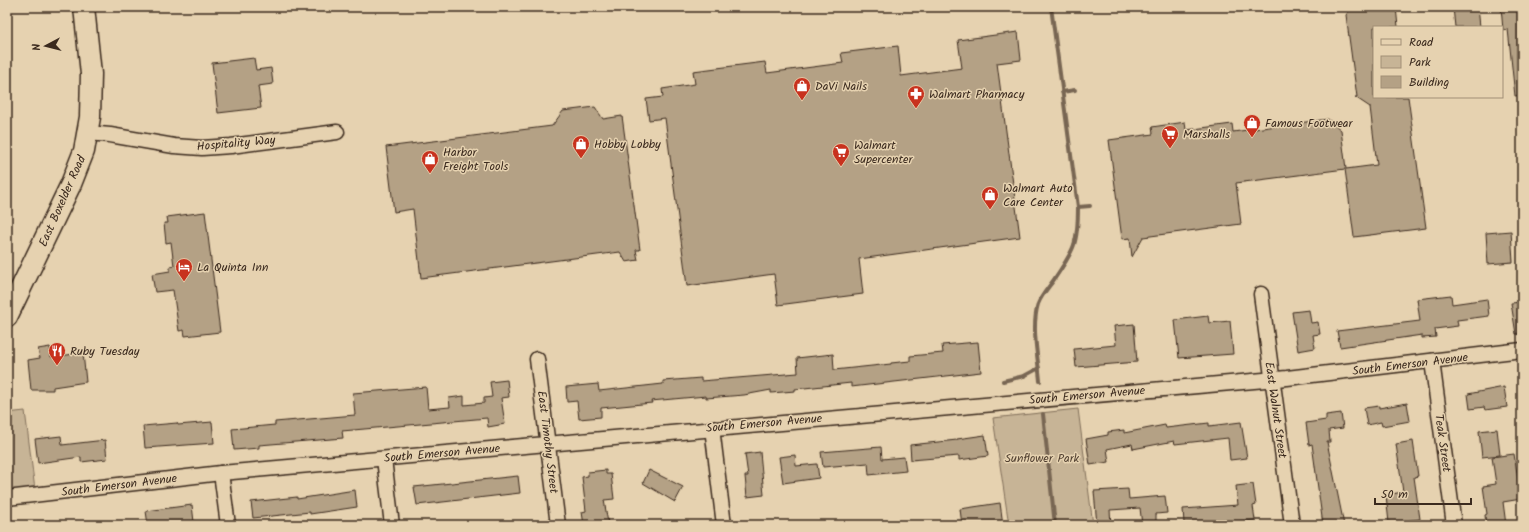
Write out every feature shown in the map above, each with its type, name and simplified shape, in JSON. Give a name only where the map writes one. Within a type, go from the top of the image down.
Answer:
[{"type":"main road","name":"East Boxelder Road","points":[[7,318],[71,184],[84,151],[88,133],[91,74],[84,7]]},
{"type":"street","name":"Hospitality Way","points":[[88,133],[110,135],[174,146],[202,148],[231,146],[337,132]]},
{"type":"street","name":"East Walnut Street","points":[[1261,294],[1292,525]]},
{"type":"street","name":"South Emerson Avenue","points":[[7,498],[221,473],[1272,379],[1522,350]]},
{"type":"street","name":"East Timothy Street","points":[[537,359],[558,525]]},
{"type":"street","name":"Teak Street","points":[[1432,361],[1454,525]]},
{"type":"street","points":[[712,428],[724,525]]},
{"type":"street","points":[[384,459],[392,525]]},
{"type":"street","points":[[221,473],[228,525]]},
{"type":"green space","name":"Sunflower Park","points":[[1078,409],[1093,525],[1009,525],[993,418]]},
{"type":"green space","points":[[25,411],[35,490],[7,494],[7,413]]},
{"type":"building","points":[[1352,7],[1396,7],[1398,26],[1373,26],[1373,98],[1408,98],[1426,228],[1354,237],[1345,169],[1236,183],[1241,224],[1143,237],[1132,257],[1130,238],[1122,239],[1109,140],[1153,134],[1152,127],[1185,122],[1186,130],[1232,124],[1233,132],[1328,119],[1341,130],[1346,169],[1377,165],[1370,107],[1355,97],[1357,97],[1346,15]]},
{"type":"building","points":[[1453,7],[1478,7],[1480,26],[1455,26]]},
{"type":"building","points":[[1501,7],[1522,7],[1522,95],[1515,96],[1508,29],[1503,30]]},
{"type":"building","name":"Walmart Supercenter","points":[[1018,32],[1021,60],[997,63],[1020,237],[859,259],[863,294],[778,305],[774,274],[687,286],[665,118],[649,120],[646,99],[663,97],[662,89],[695,84],[693,71],[765,62],[767,73],[843,63],[841,53],[898,46],[901,76],[962,68],[958,40]]},
{"type":"building","points":[[254,58],[256,70],[271,68],[273,84],[258,86],[261,108],[218,113],[212,63]]},
{"type":"building","points":[[595,107],[603,119],[622,116],[640,250],[636,250],[638,260],[626,262],[620,252],[421,278],[413,209],[394,212],[386,147],[552,126],[563,111]]},
{"type":"building","name":"La Quinta Inn","points":[[205,212],[220,332],[185,336],[184,330],[179,331],[173,290],[155,292],[152,274],[170,271],[170,267],[174,266],[171,242],[166,243],[164,223],[168,223],[167,217]]},
{"type":"building","points":[[1511,231],[1513,262],[1488,264],[1486,233]]},
{"type":"building","points":[[1451,295],[1452,304],[1487,299],[1489,316],[1457,320],[1458,326],[1435,329],[1436,337],[1422,338],[1422,335],[1340,347],[1337,331],[1420,321],[1417,299]]},
{"type":"building","points":[[1522,302],[1522,334],[1516,334],[1511,303]]},
{"type":"building","points":[[1309,310],[1311,323],[1318,322],[1320,334],[1313,335],[1315,348],[1298,351],[1292,312]]},
{"type":"building","points":[[1208,316],[1209,323],[1230,321],[1233,354],[1179,358],[1175,320]]},
{"type":"building","points":[[1134,324],[1137,362],[1076,367],[1074,349],[1116,345],[1114,326]]},
{"type":"building","points":[[978,342],[981,372],[851,387],[851,383],[795,389],[795,391],[771,393],[771,390],[744,395],[706,398],[706,396],[651,401],[652,403],[601,408],[601,417],[579,419],[577,401],[567,402],[566,387],[598,384],[599,391],[663,384],[663,381],[701,378],[701,381],[798,373],[797,358],[833,354],[834,370],[891,364],[910,361],[910,356],[943,353],[942,345]]},
{"type":"building","name":"Ruby Tuesday","points":[[50,347],[51,357],[83,353],[86,382],[53,387],[53,390],[31,390],[28,360],[40,358],[38,349]]},
{"type":"building","points":[[507,380],[509,397],[501,398],[505,424],[488,427],[487,418],[342,431],[343,438],[259,445],[259,448],[234,450],[232,429],[275,425],[275,422],[355,415],[353,393],[426,387],[428,409],[450,407],[449,398],[464,396],[464,405],[484,403],[484,398],[492,397],[490,382]]},
{"type":"building","points":[[1504,387],[1507,407],[1485,410],[1484,407],[1470,409],[1468,394]]},
{"type":"building","points":[[1407,403],[1410,421],[1382,426],[1381,422],[1367,425],[1364,408],[1379,406],[1379,408]]},
{"type":"building","points":[[1341,413],[1343,428],[1329,430],[1330,442],[1327,442],[1344,525],[1323,525],[1312,444],[1309,445],[1306,423],[1326,420],[1326,415]]},
{"type":"building","points":[[212,422],[214,443],[145,448],[143,426]]},
{"type":"building","points":[[1241,422],[1247,458],[1230,460],[1228,438],[1175,444],[1174,441],[1133,449],[1132,444],[1107,449],[1109,462],[1090,465],[1086,439],[1108,435],[1108,432],[1124,430],[1124,433],[1165,425],[1166,428],[1209,423],[1209,426]]},
{"type":"building","points":[[1497,429],[1500,455],[1482,457],[1479,431]]},
{"type":"building","points":[[985,435],[988,456],[959,460],[959,456],[911,460],[910,445],[957,440]]},
{"type":"building","points":[[61,436],[62,445],[105,440],[107,459],[81,462],[81,457],[38,463],[35,439]]},
{"type":"building","points":[[1413,441],[1418,476],[1414,477],[1420,519],[1389,523],[1386,495],[1403,492],[1396,444]]},
{"type":"building","points":[[881,447],[882,459],[904,457],[906,471],[869,475],[868,463],[823,467],[821,452]]},
{"type":"building","points":[[760,452],[764,495],[747,497],[745,476],[748,476],[745,454]]},
{"type":"building","points":[[1514,454],[1521,499],[1503,502],[1506,525],[1486,525],[1485,515],[1487,514],[1483,486],[1496,484],[1492,457]]},
{"type":"building","points":[[795,455],[796,466],[817,464],[819,478],[783,483],[779,457]]},
{"type":"building","points":[[606,470],[606,474],[611,474],[614,499],[604,500],[608,523],[584,525],[582,512],[586,511],[582,477],[588,476],[588,472]]},
{"type":"building","points":[[649,470],[683,487],[675,502],[643,483]]},
{"type":"building","points":[[518,476],[520,493],[417,505],[414,487]]},
{"type":"building","points":[[1253,484],[1256,505],[1253,506],[1255,520],[1199,525],[1199,522],[1184,523],[1183,509],[1238,505],[1236,486]]},
{"type":"building","points":[[1128,489],[1129,499],[1165,496],[1167,513],[1156,514],[1156,525],[1142,525],[1140,508],[1110,510],[1111,525],[1097,525],[1094,491]]},
{"type":"building","points":[[355,490],[357,507],[310,514],[310,512],[253,518],[251,502],[297,497],[297,499]]},
{"type":"building","points":[[1000,503],[1003,525],[962,525],[960,509]]},
{"type":"building","points":[[192,505],[194,522],[148,525],[146,511]]},
{"type":"waterway","points":[[1040,381],[1035,332],[1038,304],[1070,254],[1076,239],[1078,220],[1078,207],[1051,7]]},
{"type":"waterway","points":[[1062,92],[1075,90]]},
{"type":"waterway","points":[[1078,207],[1090,206]]},
{"type":"waterway","points":[[1003,381],[1024,376],[1039,368]]},
{"type":"waterway","points":[[1043,414],[1055,525]]},
{"type":"place","name":"DaVi Nails","points":[[802,101]]},
{"type":"place","name":"Walmart Pharmacy","points":[[916,109]]},
{"type":"place","name":"Famous Footwear","points":[[1252,138]]},
{"type":"place","name":"Marshalls","points":[[1170,149]]},
{"type":"place","name":"Hobby Lobby","points":[[581,159]]},
{"type":"place","name":"Walmart Supercenter","points":[[841,167]]},
{"type":"place","name":"Harbor Freight Tools","points":[[430,174]]},
{"type":"place","name":"Walmart Auto Care Center","points":[[990,210]]},
{"type":"place","name":"La Quinta Inn","points":[[184,282]]},
{"type":"place","name":"Ruby Tuesday","points":[[57,366]]}]
